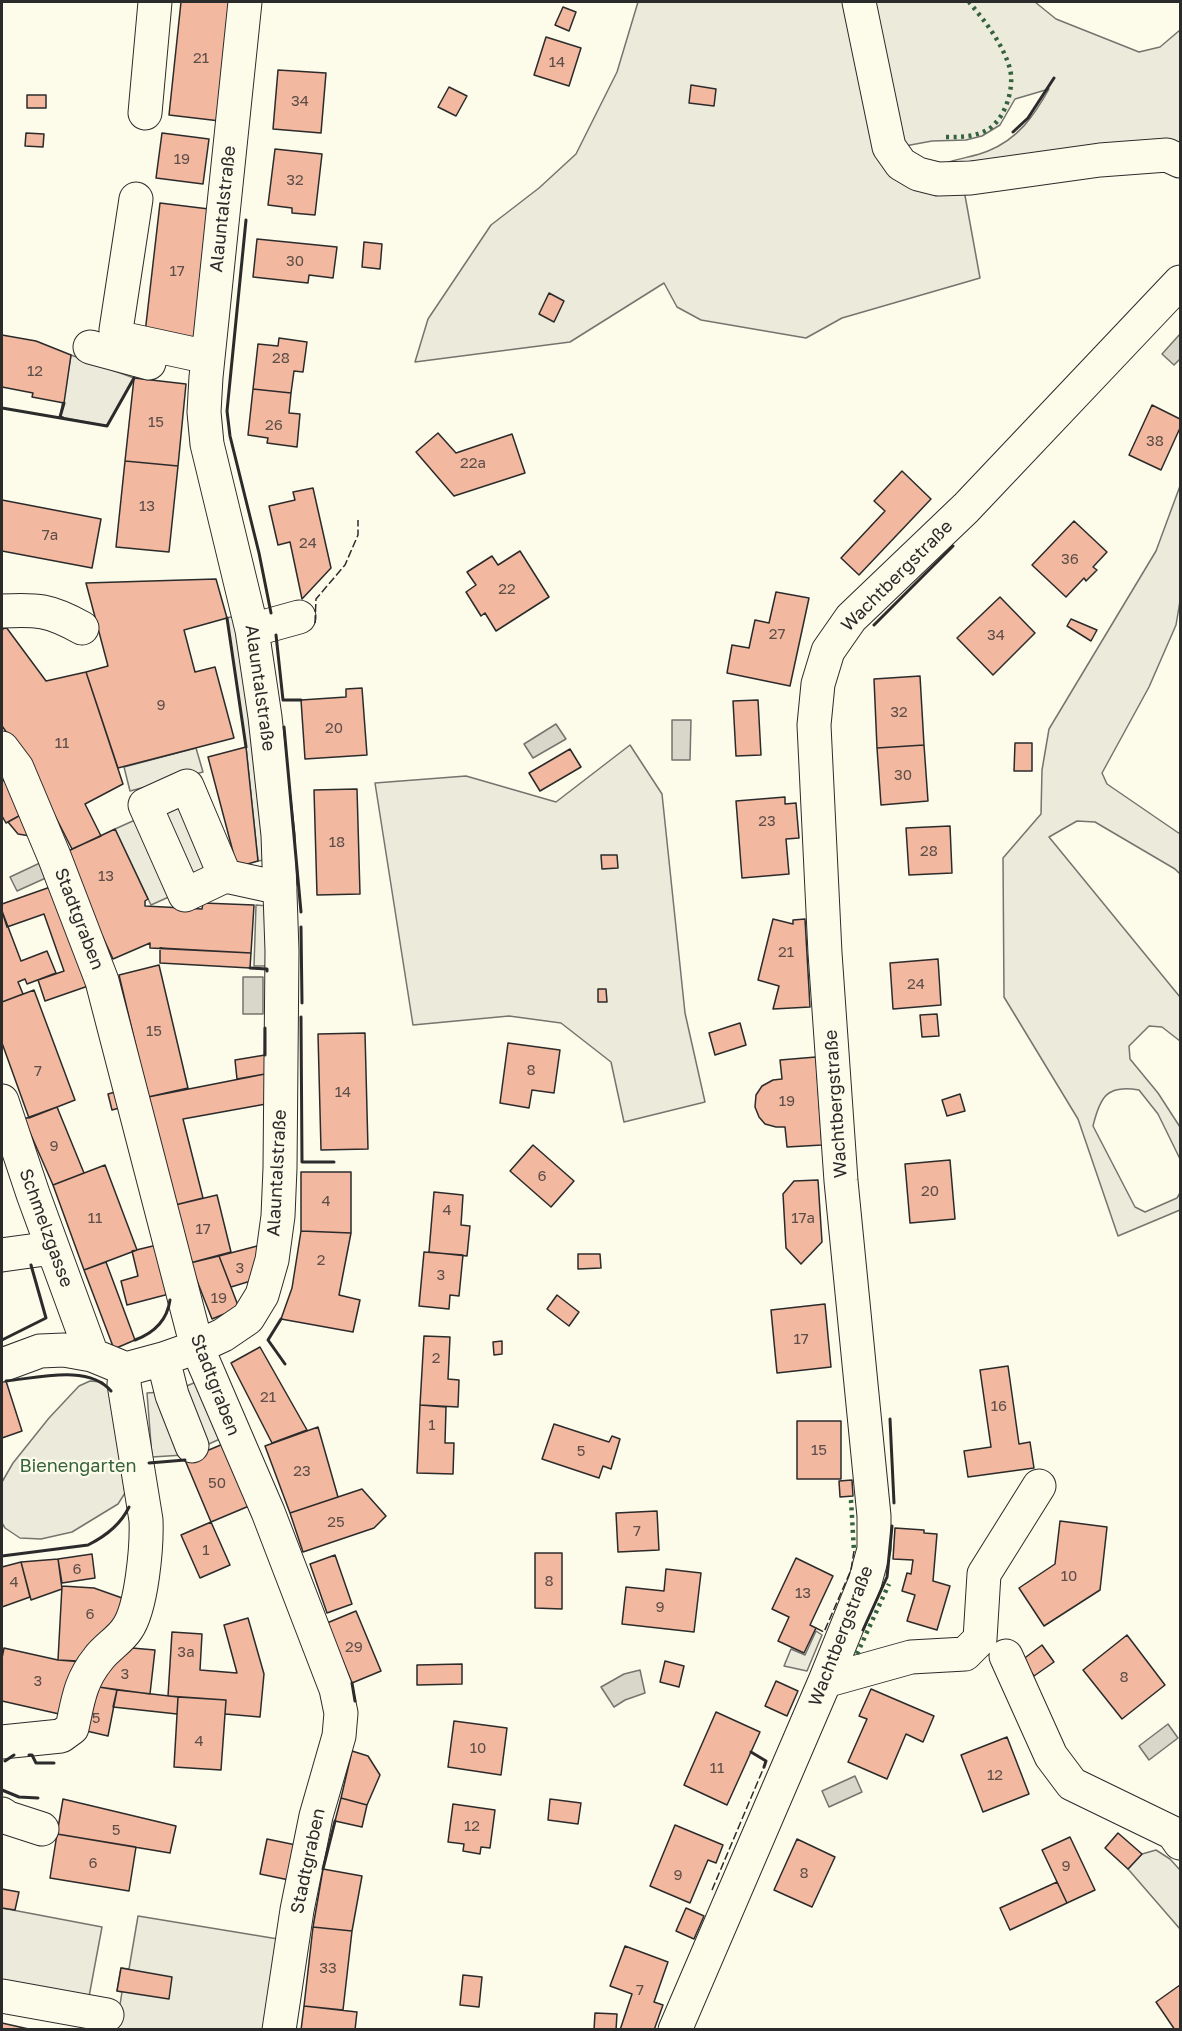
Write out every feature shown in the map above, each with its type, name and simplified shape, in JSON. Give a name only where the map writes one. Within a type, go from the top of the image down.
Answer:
[{"type":"street","points":[[145,113],[155,2]]},
{"type":"street","name":"Alauntalstraße","points":[[126,1369],[197,1347],[223,1335],[248,1318],[262,1295],[272,1260],[278,1216],[282,998],[278,836],[267,729],[252,630],[207,444],[204,412],[245,2]]},
{"type":"street","points":[[859,2],[889,147],[901,164],[918,174],[938,179],[971,178],[1101,160],[1167,155],[1180,161]]},
{"type":"street","points":[[136,200],[116,330],[125,339],[207,367]]},
{"type":"street","name":"Wachtbergstraße","points":[[675,2030],[825,1681],[865,1582],[874,1549],[874,1516],[841,1181],[827,975],[814,725],[818,684],[828,651],[850,618],[966,508],[1180,282]]},
{"type":"street","points":[[90,347],[207,367]]},
{"type":"street","points":[[2,611],[32,609],[59,614],[82,628]]},
{"type":"street","points":[[252,630],[299,617]]},
{"type":"street","name":"Stadtgraben","points":[[2,748],[17,768],[102,981],[197,1347],[268,1512],[336,1689],[341,1713],[339,1736],[316,1816],[297,1910],[279,2030]]},
{"type":"street","points":[[225,876],[280,888]]},
{"type":"street","name":"Schmelzgasse","points":[[2,1101],[52,1248],[92,1355]]},
{"type":"street","points":[[2,1255],[52,1248]]},
{"type":"street","points":[[2,1365],[40,1351],[64,1350],[92,1355],[126,1369],[124,1384],[147,1539],[137,1606],[128,1629],[98,1658],[82,1683],[72,1728],[61,1736],[2,1742]]},
{"type":"street","points":[[163,1359],[172,1395],[192,1446]]},
{"type":"street","points":[[825,1681],[912,1657],[965,1654],[980,1639],[984,1574],[1039,1486]]},
{"type":"street","points":[[1006,1656],[1051,1756],[1072,1784],[1173,1833],[1180,1843]]},
{"type":"street","points":[[2,1814],[42,1829]]},
{"type":"street","points":[[2,1995],[107,2015]]},
{"type":"green space","points":[[638,2],[849,2],[882,150],[964,190],[980,278],[842,318],[806,338],[701,320],[677,307],[664,283],[570,342],[415,362],[428,319],[491,225],[539,188],[576,154],[617,72]]},
{"type":"green space","points":[[866,2],[1035,2],[1056,19],[1139,52],[1160,47],[1180,30],[1180,142],[943,164],[983,153],[1008,140],[1024,126],[1049,89],[1015,99],[1000,125],[982,136],[966,140],[932,141],[905,146]]},
{"type":"green space","points":[[1180,486],[1180,601],[1176,625],[1149,687],[1102,773],[1107,784],[1180,834],[1180,874],[1095,822],[1077,821],[1049,837],[1180,997],[1180,1041],[1162,1027],[1149,1026],[1129,1046],[1130,1059],[1158,1093],[1180,1127],[1180,1159],[1158,1114],[1139,1090],[1112,1091],[1102,1100],[1093,1126],[1135,1207],[1145,1212],[1177,1198],[1180,1193],[1180,1210],[1118,1236],[1078,1119],[1004,997],[1003,858],[1041,814],[1042,770],[1049,729],[1156,551]]},
{"type":"green space","points":[[630,745],[662,794],[685,1013],[705,1102],[624,1122],[611,1062],[561,1023],[509,1016],[413,1025],[375,783],[466,776],[556,802]]},
{"type":"green space","name":"Bienengarten","points":[[90,1381],[102,1382],[110,1389],[125,1493],[118,1504],[72,1532],[41,1539],[20,1538],[5,1528],[2,1523],[2,1482],[13,1463],[49,1418],[79,1386]]},
{"type":"green space","points":[[138,1916],[278,1939],[263,2029],[116,2030],[122,1992],[117,1991],[121,1968],[129,1969]]},
{"type":"shaded area","points":[[1180,334],[1180,359],[1174,365],[1162,354]]},
{"type":"shaded area","points":[[71,355],[134,378],[107,426],[60,417]]},
{"type":"shaded area","points":[[238,615],[269,859],[258,861],[246,747],[227,618]]},
{"type":"shaded area","points":[[672,720],[691,720],[690,760],[672,760]]},
{"type":"shaded area","points":[[556,724],[566,739],[533,758],[524,744]]},
{"type":"shaded area","points":[[196,748],[203,772],[130,791],[124,767]]},
{"type":"shaded area","points":[[180,802],[210,870],[190,880],[160,812]]},
{"type":"shaded area","points":[[135,820],[171,896],[151,905],[115,829]]},
{"type":"shaded area","points":[[42,862],[48,877],[17,891],[10,877]]},
{"type":"shaded area","points":[[256,905],[268,906],[266,966],[254,966]]},
{"type":"shaded area","points":[[243,977],[263,977],[263,1014],[243,1014]]},
{"type":"shaded area","points":[[196,1382],[220,1439],[184,1455],[152,1457],[147,1393],[175,1391]]},
{"type":"shaded area","points":[[816,1631],[822,1635],[807,1671],[784,1666],[791,1649],[805,1655]]},
{"type":"shaded area","points":[[640,1670],[645,1693],[625,1700],[614,1707],[601,1687],[624,1674]]},
{"type":"shaded area","points":[[1168,1724],[1178,1738],[1149,1760],[1139,1746]]},
{"type":"shaded area","points":[[855,1776],[862,1792],[829,1807],[822,1791]]},
{"type":"shaded area","points":[[1156,1850],[1170,1859],[1180,1870],[1180,1929],[1128,1869],[1142,1854]]},
{"type":"shaded area","points":[[2,1908],[102,1927],[88,2002],[2,1986]]},
{"type":"building","points":[[181,2],[232,2],[220,121],[169,115]]},
{"type":"building","points":[[563,7],[576,12],[569,31],[555,25]]},
{"type":"building","points":[[546,37],[581,48],[569,86],[534,75]]},
{"type":"building","points":[[278,70],[326,73],[321,133],[273,129]]},
{"type":"building","points":[[691,85],[716,89],[714,106],[689,103]]},
{"type":"building","points":[[449,87],[467,96],[456,116],[438,107]]},
{"type":"building","points":[[27,95],[46,95],[46,108],[27,108]]},
{"type":"building","points":[[26,133],[44,134],[43,147],[25,146]]},
{"type":"building","points":[[162,133],[209,139],[203,184],[156,178]]},
{"type":"building","points":[[275,149],[322,154],[315,215],[292,213],[292,208],[268,205]]},
{"type":"building","points":[[160,203],[209,209],[194,339],[145,333]]},
{"type":"building","points":[[257,239],[337,247],[333,278],[309,275],[308,283],[253,277]]},
{"type":"building","points":[[364,242],[382,244],[380,269],[362,267]]},
{"type":"building","points":[[549,293],[564,301],[554,322],[539,314]]},
{"type":"building","points":[[2,335],[36,341],[71,355],[64,403],[32,397],[33,393],[2,387]]},
{"type":"building","points":[[279,338],[307,342],[303,372],[294,371],[291,393],[253,389],[258,344],[278,346]]},
{"type":"building","points":[[134,378],[186,384],[178,466],[125,461]]},
{"type":"building","points":[[253,389],[291,393],[289,413],[300,414],[297,447],[267,443],[268,438],[248,435]]},
{"type":"building","points":[[1152,405],[1180,419],[1180,428],[1161,470],[1129,455]]},
{"type":"building","points":[[438,433],[456,453],[512,434],[525,473],[454,496],[416,452]]},
{"type":"building","points":[[125,461],[178,466],[169,552],[116,547]]},
{"type":"building","points":[[902,471],[931,499],[859,575],[841,558],[885,511],[874,501]]},
{"type":"building","points":[[313,488],[331,568],[302,599],[290,542],[278,545],[269,506],[295,500],[293,492]]},
{"type":"building","points":[[2,500],[101,519],[92,568],[2,551]]},
{"type":"building","points":[[1074,521],[1107,552],[1093,567],[1097,570],[1086,581],[1084,578],[1066,597],[1032,565]]},
{"type":"building","points":[[520,551],[549,597],[496,631],[485,613],[481,616],[466,592],[476,585],[467,572],[492,556],[498,565]]},
{"type":"building","points":[[216,579],[227,618],[184,630],[195,672],[215,667],[234,738],[118,768],[86,672],[108,666],[86,583]]},
{"type":"building","points":[[776,592],[809,598],[790,686],[727,673],[732,645],[749,648],[755,620],[769,623]]},
{"type":"building","points":[[1000,597],[1035,633],[993,675],[957,638]]},
{"type":"building","points":[[1071,619],[1097,630],[1091,641],[1067,626]]},
{"type":"building","points":[[6,627],[46,681],[86,672],[123,784],[85,804],[101,836],[72,849],[27,761],[2,726],[2,630]]},
{"type":"building","points":[[920,676],[924,745],[877,748],[874,679]]},
{"type":"building","points":[[362,688],[367,755],[305,759],[301,700],[346,697],[346,689]]},
{"type":"building","points":[[758,700],[761,755],[736,756],[733,701]]},
{"type":"building","points":[[1015,743],[1032,743],[1032,771],[1014,771]]},
{"type":"building","points":[[924,745],[928,801],[881,805],[877,748]]},
{"type":"building","points":[[246,747],[258,861],[237,867],[208,757]]},
{"type":"building","points":[[570,749],[581,767],[540,791],[529,773]]},
{"type":"building","points":[[7,777],[26,812],[6,823],[2,816],[2,782]]},
{"type":"building","points":[[357,789],[360,894],[317,895],[314,790]]},
{"type":"building","points":[[785,797],[785,804],[796,803],[799,838],[786,839],[789,874],[742,878],[736,801]]},
{"type":"building","points":[[26,812],[30,836],[18,834],[8,822]]},
{"type":"building","points":[[950,826],[952,873],[909,875],[906,828]]},
{"type":"building","points":[[115,829],[148,899],[145,901],[145,906],[202,909],[203,903],[254,905],[251,953],[150,948],[150,943],[113,959],[64,853]]},
{"type":"building","points":[[601,855],[617,855],[618,868],[602,869]]},
{"type":"building","points":[[56,885],[91,985],[45,1001],[38,980],[64,971],[44,914],[7,927],[2,904]]},
{"type":"building","points":[[2,911],[21,961],[47,951],[56,973],[27,984],[25,979],[18,982],[23,994],[2,1002]]},
{"type":"building","points":[[773,919],[793,924],[793,920],[805,919],[810,1007],[773,1009],[779,986],[758,980]]},
{"type":"building","points":[[160,948],[251,953],[250,968],[160,963]]},
{"type":"building","points":[[938,959],[941,1005],[893,1009],[890,963]]},
{"type":"building","points":[[159,965],[188,1088],[148,1097],[119,975]]},
{"type":"building","points":[[598,989],[606,989],[607,1002],[598,1002]]},
{"type":"building","points":[[34,990],[75,1100],[29,1118],[2,1043],[2,1002]]},
{"type":"building","points":[[937,1014],[939,1036],[922,1037],[920,1015]]},
{"type":"building","points":[[740,1023],[746,1045],[715,1055],[709,1033]]},
{"type":"building","points":[[365,1033],[368,1149],[321,1150],[318,1034]]},
{"type":"building","points":[[508,1043],[560,1050],[554,1093],[532,1090],[529,1108],[500,1103]]},
{"type":"building","points":[[265,1055],[265,1074],[237,1079],[235,1060]]},
{"type":"building","points":[[816,1057],[822,1145],[787,1147],[785,1127],[765,1124],[759,1117],[755,1107],[756,1095],[762,1086],[773,1080],[782,1079],[780,1060]]},
{"type":"building","points":[[265,1074],[266,1104],[183,1119],[203,1198],[175,1205],[148,1097]]},
{"type":"building","points":[[119,1091],[123,1107],[112,1110],[108,1094]]},
{"type":"building","points":[[960,1094],[965,1111],[947,1116],[942,1100]]},
{"type":"building","points":[[57,1107],[84,1173],[53,1185],[24,1119]]},
{"type":"building","points":[[533,1145],[574,1181],[551,1207],[510,1171]]},
{"type":"building","points":[[950,1160],[955,1219],[910,1223],[905,1164]]},
{"type":"building","points":[[105,1165],[137,1250],[84,1270],[53,1185]]},
{"type":"building","points":[[301,1172],[351,1172],[351,1233],[301,1231]]},
{"type":"building","points":[[818,1180],[822,1242],[801,1264],[786,1248],[783,1194],[794,1181]]},
{"type":"building","points":[[434,1192],[463,1195],[461,1225],[470,1226],[467,1256],[429,1252]]},
{"type":"building","points":[[217,1195],[231,1252],[190,1263],[175,1205]]},
{"type":"building","points":[[301,1231],[351,1233],[339,1295],[360,1300],[353,1332],[281,1319],[292,1288]]},
{"type":"building","points":[[157,1245],[169,1294],[127,1305],[121,1281],[138,1276],[132,1251]]},
{"type":"building","points":[[261,1245],[254,1280],[231,1287],[219,1256]]},
{"type":"building","points":[[424,1252],[463,1255],[459,1296],[450,1295],[449,1309],[419,1306]]},
{"type":"building","points":[[578,1254],[600,1254],[601,1268],[578,1269]]},
{"type":"building","points":[[219,1256],[239,1308],[212,1319],[190,1263]]},
{"type":"building","points":[[106,1262],[135,1340],[114,1349],[84,1270]]},
{"type":"building","points":[[557,1295],[579,1312],[569,1326],[547,1309]]},
{"type":"building","points":[[825,1304],[831,1367],[777,1373],[771,1310]]},
{"type":"building","points":[[424,1336],[450,1337],[448,1379],[459,1380],[458,1407],[420,1405]]},
{"type":"building","points":[[502,1341],[502,1354],[494,1355],[493,1342]]},
{"type":"building","points":[[260,1347],[307,1430],[272,1443],[231,1363]]},
{"type":"building","points":[[1008,1366],[1019,1444],[1030,1442],[1034,1468],[968,1477],[964,1451],[991,1447],[980,1370]]},
{"type":"building","points":[[6,1381],[22,1431],[2,1438],[2,1382]]},
{"type":"building","points":[[420,1405],[446,1407],[445,1443],[454,1443],[453,1474],[417,1473]]},
{"type":"building","points":[[797,1421],[841,1421],[841,1479],[797,1479]]},
{"type":"building","points":[[554,1424],[609,1442],[612,1436],[620,1439],[611,1469],[603,1466],[599,1478],[542,1459]]},
{"type":"building","points":[[318,1427],[338,1497],[290,1513],[265,1446]]},
{"type":"building","points":[[223,1444],[249,1506],[211,1522],[185,1460]]},
{"type":"building","points":[[852,1480],[853,1496],[840,1497],[839,1481]]},
{"type":"building","points":[[362,1489],[386,1516],[374,1528],[303,1552],[290,1513]]},
{"type":"building","points":[[657,1511],[659,1550],[618,1552],[616,1513]]},
{"type":"building","points":[[1060,1521],[1107,1527],[1100,1590],[1044,1626],[1019,1588],[1055,1564]]},
{"type":"building","points":[[211,1522],[230,1565],[200,1578],[181,1535]]},
{"type":"building","points":[[895,1528],[924,1530],[924,1533],[937,1534],[933,1581],[950,1586],[937,1630],[907,1621],[915,1595],[902,1591],[907,1573],[911,1574],[913,1560],[893,1559]]},
{"type":"building","points":[[535,1553],[562,1553],[562,1609],[535,1608]]},
{"type":"building","points":[[92,1554],[95,1578],[62,1583],[58,1559]]},
{"type":"building","points":[[335,1555],[352,1604],[327,1613],[310,1564]]},
{"type":"building","points":[[796,1558],[833,1576],[810,1625],[816,1628],[804,1653],[778,1641],[789,1617],[772,1609]]},
{"type":"building","points":[[58,1559],[62,1589],[31,1600],[21,1562]]},
{"type":"building","points":[[21,1562],[30,1597],[2,1607],[2,1567]]},
{"type":"building","points":[[666,1569],[701,1573],[694,1632],[622,1624],[626,1587],[664,1591]]},
{"type":"building","points":[[62,1586],[94,1588],[125,1599],[113,1630],[83,1662],[58,1660]]},
{"type":"building","points":[[356,1611],[381,1671],[352,1683],[327,1623]]},
{"type":"building","points":[[248,1618],[264,1674],[260,1717],[225,1714],[226,1700],[168,1696],[172,1632],[202,1634],[200,1670],[237,1673],[224,1625]]},
{"type":"building","points":[[1127,1635],[1165,1685],[1122,1719],[1083,1670]]},
{"type":"building","points":[[1042,1645],[1054,1662],[1034,1676],[1022,1660]]},
{"type":"building","points":[[121,1647],[155,1650],[150,1694],[91,1686]]},
{"type":"building","points":[[4,1648],[58,1660],[78,1661],[68,1716],[2,1701]]},
{"type":"building","points":[[665,1661],[684,1666],[679,1687],[660,1682]]},
{"type":"building","points":[[462,1664],[462,1684],[417,1685],[417,1665]]},
{"type":"building","points":[[776,1681],[798,1691],[787,1716],[765,1706]]},
{"type":"building","points":[[87,1685],[117,1690],[108,1736],[78,1729]]},
{"type":"building","points":[[871,1689],[934,1716],[923,1742],[906,1734],[887,1779],[848,1762],[867,1719],[859,1716]]},
{"type":"building","points":[[117,1690],[178,1697],[177,1714],[113,1707]]},
{"type":"building","points":[[178,1697],[226,1700],[221,1770],[174,1767]]},
{"type":"building","points":[[716,1712],[760,1732],[727,1805],[684,1785]]},
{"type":"building","points":[[454,1721],[507,1728],[501,1775],[448,1767]]},
{"type":"building","points":[[1007,1737],[1029,1794],[983,1812],[961,1755]]},
{"type":"building","points":[[352,1751],[368,1756],[380,1775],[367,1805],[341,1798]]},
{"type":"building","points":[[341,1798],[367,1805],[362,1827],[335,1821]]},
{"type":"building","points":[[63,1799],[176,1826],[170,1853],[57,1834]]},
{"type":"building","points":[[550,1799],[581,1803],[578,1824],[548,1820]]},
{"type":"building","points":[[453,1804],[495,1810],[490,1848],[481,1847],[480,1854],[463,1851],[464,1844],[448,1842]]},
{"type":"building","points":[[675,1825],[723,1845],[716,1863],[708,1860],[690,1903],[650,1886]]},
{"type":"building","points":[[1118,1833],[1142,1854],[1128,1869],[1105,1848]]},
{"type":"building","points":[[57,1834],[136,1847],[129,1891],[50,1878]]},
{"type":"building","points":[[1070,1837],[1095,1890],[1067,1903],[1042,1850]]},
{"type":"building","points":[[267,1839],[296,1845],[289,1880],[260,1874]]},
{"type":"building","points":[[797,1839],[835,1857],[812,1907],[774,1890]]},
{"type":"building","points":[[323,1869],[362,1876],[352,1931],[313,1927]]},
{"type":"building","points":[[1057,1882],[1067,1903],[1010,1930],[1000,1908]]},
{"type":"building","points":[[2,1889],[19,1892],[15,1910],[2,1908]]},
{"type":"building","points":[[686,1908],[704,1916],[694,1939],[676,1931]]},
{"type":"building","points":[[313,1927],[352,1931],[343,2010],[304,2006]]},
{"type":"building","points":[[625,1946],[668,1962],[654,2002],[663,2005],[654,2030],[620,2030],[632,1994],[610,1986]]},
{"type":"building","points":[[121,1968],[172,1977],[169,1999],[117,1991]]},
{"type":"building","points":[[463,1975],[482,1977],[479,2007],[460,2005]]},
{"type":"building","points":[[1180,1985],[1180,2030],[1175,2030],[1156,2002]]},
{"type":"building","points":[[304,2006],[357,2012],[355,2030],[301,2030]]},
{"type":"building","points":[[595,2013],[617,2014],[616,2030],[594,2030]]},
{"type":"building","points":[[2,2023],[33,2030],[2,2030]]},
{"type":"hedge","points":[[946,137],[974,135],[990,128],[1002,114],[1011,86],[1010,69],[1003,51],[969,2]]},
{"type":"hedge","points":[[851,1500],[854,1551]]},
{"type":"hedge","points":[[857,1654],[889,1584]]},
{"type":"fence","points":[[315,623],[316,599],[345,565],[358,535],[358,520]]},
{"type":"fence","points":[[816,1628],[824,1632],[851,1570],[854,1551]]},
{"type":"fence","points":[[712,1890],[764,1767]]},
{"type":"wall","points":[[1013,132],[1028,118],[1054,78]]},
{"type":"wall","points":[[246,220],[227,411],[230,436],[259,553],[271,613]]},
{"type":"wall","points":[[2,408],[107,426],[134,378]]},
{"type":"wall","points":[[63,418],[60,417],[64,403]]},
{"type":"wall","points":[[874,625],[953,546]]},
{"type":"wall","points":[[227,618],[246,747]]},
{"type":"wall","points":[[276,635],[283,700],[301,700]]},
{"type":"wall","points":[[284,727],[301,912]]},
{"type":"wall","points":[[301,927],[302,1003]]},
{"type":"wall","points":[[250,968],[267,969],[267,971]]},
{"type":"wall","points":[[301,1017],[302,1162],[334,1162]]},
{"type":"wall","points":[[265,1028],[265,1055]]},
{"type":"wall","points":[[2,1340],[46,1318],[31,1265]]},
{"type":"wall","points":[[135,1340],[154,1330],[163,1320],[170,1300]]},
{"type":"wall","points":[[281,1319],[268,1340],[285,1364]]},
{"type":"wall","points":[[6,1381],[76,1375],[101,1383],[111,1391]]},
{"type":"wall","points":[[890,1419],[894,1503]]},
{"type":"wall","points":[[149,1463],[185,1460]]},
{"type":"wall","points":[[2,1556],[88,1545],[112,1529],[129,1507]]},
{"type":"wall","points":[[863,1630],[887,1577],[892,1526]]},
{"type":"wall","points":[[352,1683],[355,1701]]},
{"type":"wall","points":[[751,1752],[766,1761],[764,1767]]},
{"type":"wall","points":[[5,1761],[14,1755]]},
{"type":"wall","points":[[29,1755],[32,1755],[36,1763],[54,1763]]},
{"type":"wall","points":[[2,1790],[19,1797],[38,1798]]},
{"type":"wall","points":[[323,1869],[335,1821]]}]
